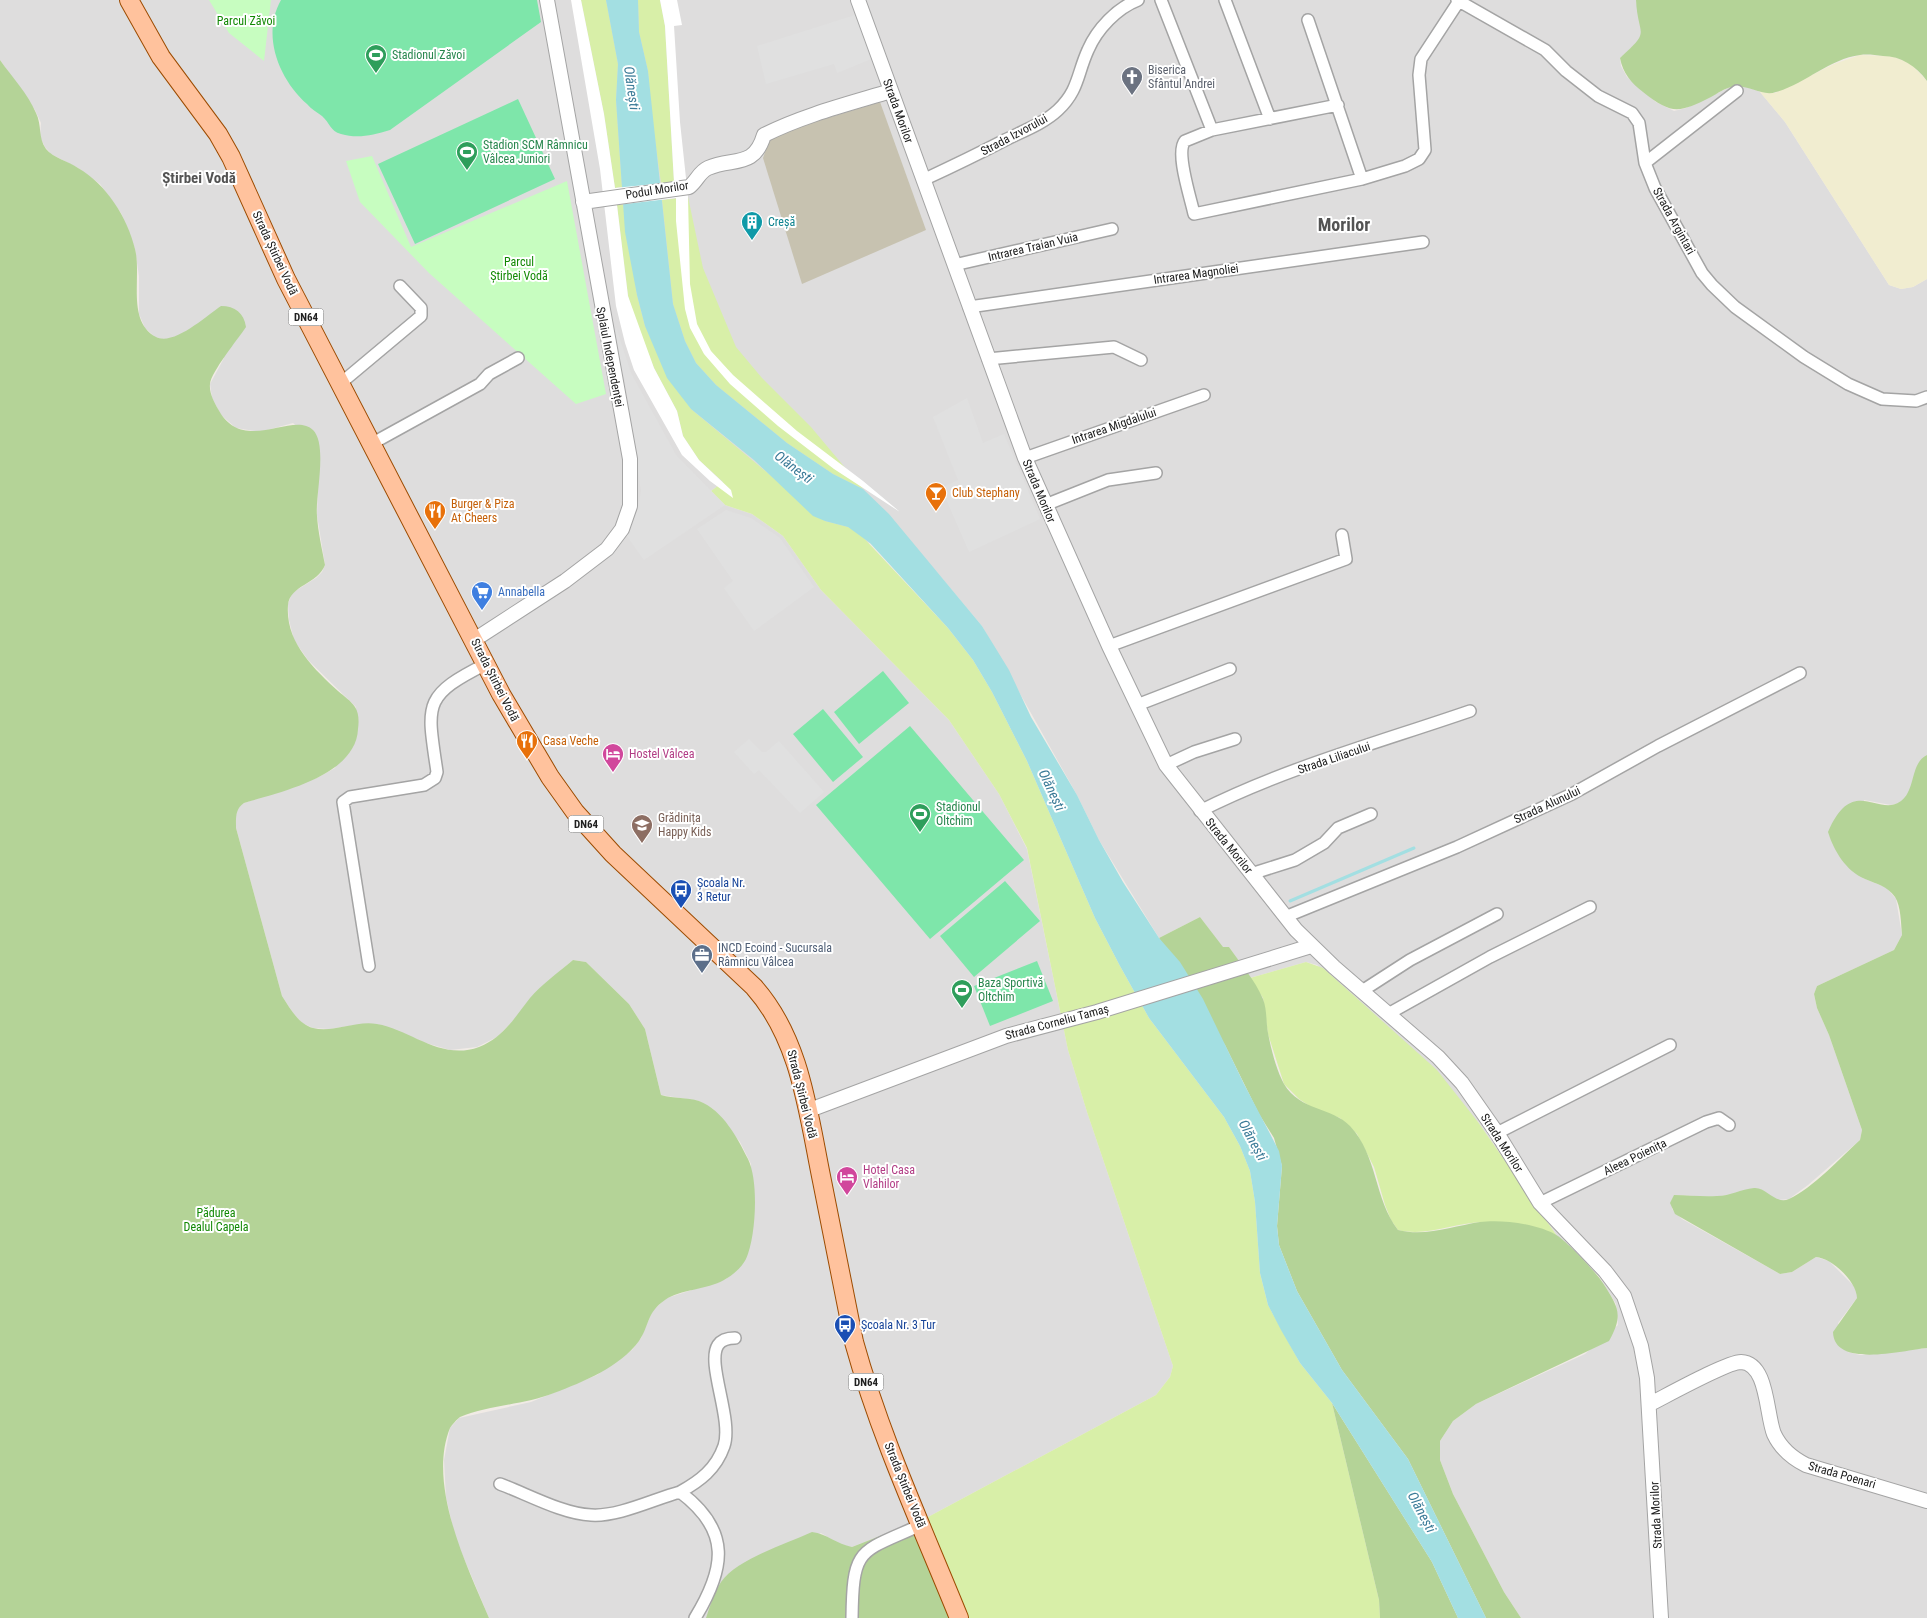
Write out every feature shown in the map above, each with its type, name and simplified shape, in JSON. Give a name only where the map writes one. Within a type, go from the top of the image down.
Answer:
[{"type":"main road","name":"Strada Știrbei Vodă","points":[[129,0],[161,57],[218,134],[231,157],[272,250],[518,726],[550,778],[575,812],[613,854],[764,998],[785,1032],[793,1051],[808,1111],[859,1359],[878,1417],[959,1618]]},
{"type":"street","name":"Splaiul Independenței","points":[[474,640],[598,557],[622,529],[630,506],[630,459],[547,0]]},
{"type":"street","name":"Strada Morilor","points":[[858,0],[1025,458],[1109,646],[1166,765],[1200,811],[1285,917],[1312,946],[1438,1057],[1462,1083],[1497,1133],[1540,1203],[1605,1270],[1624,1296],[1641,1346],[1650,1404],[1661,1618]]},
{"type":"street","name":"Strada Izvorului","points":[[923,180],[1035,126],[1058,110],[1068,100],[1078,83],[1088,50],[1100,28],[1138,0]]},
{"type":"street","points":[[1161,0],[1212,130]]},
{"type":"street","points":[[1224,0],[1270,119]]},
{"type":"street","points":[[1338,105],[1212,130],[1192,137],[1182,145],[1181,150],[1194,214],[1362,179],[1405,166],[1419,158],[1424,150],[1419,75],[1420,59],[1458,1]]},
{"type":"street","name":"Strada Argintari","points":[[1458,1],[1545,50],[1566,71],[1598,96],[1632,113],[1639,123],[1645,163],[1655,188],[1702,272],[1712,286],[1735,307],[1789,346],[1848,384],[1882,398],[1916,401],[1927,397]]},
{"type":"street","points":[[1308,20],[1362,179]]},
{"type":"street","points":[[1645,163],[1737,91]]},
{"type":"street","name":"Podul Morilor","points":[[583,202],[689,187],[696,182],[700,174],[709,168],[751,157],[761,146],[764,135],[778,128],[817,113],[891,92]]},
{"type":"street","name":"Intrarea Traian Vuia","points":[[954,265],[1112,229]]},
{"type":"street","name":"Intrarea Magnoliei","points":[[969,307],[1423,242]]},
{"type":"street","points":[[341,383],[421,316],[421,308],[400,286]]},
{"type":"street","points":[[988,359],[1114,347],[1141,360]]},
{"type":"street","points":[[372,443],[480,384],[489,374],[518,358]]},
{"type":"street","name":"Intrarea Migdalului","points":[[1025,458],[1204,395]]},
{"type":"street","points":[[1045,505],[1108,480],[1156,473]]},
{"type":"street","points":[[1109,646],[1346,559],[1342,535]]},
{"type":"street","points":[[369,966],[343,802],[350,797],[424,784],[435,778],[437,772],[431,730],[433,708],[437,695],[458,678],[486,664]]},
{"type":"street","points":[[1137,705],[1230,670]]},
{"type":"street","name":"Strada Alunului","points":[[1285,917],[1456,847],[1572,794],[1658,746],[1800,673]]},
{"type":"street","name":"Strada Liliacului","points":[[1200,811],[1243,790],[1470,710]]},
{"type":"street","points":[[1166,765],[1194,752],[1235,739]]},
{"type":"street","points":[[1252,874],[1295,860],[1324,843],[1338,828],[1372,814]]},
{"type":"street","points":[[1388,1014],[1490,957],[1590,907]]},
{"type":"street","points":[[1362,992],[1410,960],[1497,914]]},
{"type":"street","name":"Strada Corneliu Tamaș","points":[[808,1111],[1006,1036],[1097,1012],[1312,946]]},
{"type":"street","points":[[1497,1133],[1670,1045]]},
{"type":"street","name":"Aleea Poienița","points":[[1540,1203],[1706,1122],[1719,1118],[1729,1125]]},
{"type":"street","points":[[500,1484],[575,1512],[590,1515],[610,1513],[680,1492],[702,1480],[710,1471],[724,1445],[727,1429],[714,1357],[718,1344],[726,1338],[735,1338]]},
{"type":"street","name":"Strada Poenari","points":[[1650,1404],[1724,1368],[1740,1362],[1750,1364],[1761,1375],[1775,1435],[1793,1458],[1806,1465],[1927,1501]]},
{"type":"street","points":[[680,1492],[703,1514],[713,1530],[718,1543],[719,1560],[715,1580],[695,1618]]},
{"type":"street","points":[[852,1618],[853,1579],[856,1565],[860,1558],[877,1545],[921,1525]]},
{"type":"shaded area","points":[[0,0],[1636,0],[1642,31],[1640,40],[1620,58],[1621,66],[1627,77],[1656,102],[1674,111],[1686,108],[1730,87],[1746,86],[1760,92],[1785,122],[1889,285],[1901,289],[1913,287],[1927,279],[1927,755],[1917,767],[1909,795],[1899,803],[1891,805],[1864,800],[1863,878],[1887,888],[1896,899],[1902,935],[1894,950],[1817,986],[1814,994],[1817,1008],[1829,1035],[1862,1130],[1860,1140],[1789,1199],[1777,1200],[1760,1189],[1716,1197],[1674,1195],[1672,1209],[1682,1219],[1780,1274],[1792,1272],[1816,1257],[1829,1261],[1853,1285],[1857,1292],[1857,1298],[1838,1323],[1848,1352],[1860,1355],[1927,1348],[1927,1618],[1521,1618],[1504,1592],[1453,1494],[1440,1460],[1440,1441],[1453,1421],[1476,1404],[1585,1354],[1618,1325],[1616,1304],[1599,1276],[1557,1236],[1478,1122],[1317,965],[1306,962],[1250,978],[1229,947],[1223,948],[1200,917],[1159,938],[1099,840],[1077,795],[982,626],[936,571],[724,482],[711,491],[725,505],[752,514],[783,536],[821,590],[949,720],[999,794],[1027,849],[1068,1050],[1087,1112],[1173,1366],[1170,1377],[1156,1395],[928,1517],[852,1547],[841,1545],[821,1533],[714,1597],[706,1618],[489,1618],[455,1537],[446,1497],[444,1460],[450,1428],[459,1418],[531,1402],[597,1375],[632,1350],[641,1338],[653,1310],[667,1298],[726,1279],[737,1270],[746,1258],[751,1164],[740,1142],[713,1109],[699,1101],[661,1095],[645,1029],[629,1004],[586,962],[573,960],[540,988],[521,1013],[497,1037],[477,1047],[450,1050],[377,1024],[329,1029],[313,1028],[302,1023],[282,996],[236,828],[236,815],[238,807],[244,803],[317,778],[335,768],[356,707],[308,660],[294,640],[289,620],[288,604],[292,593],[316,578],[322,572],[325,565],[317,515],[319,445],[293,423],[260,432],[236,428],[221,415],[212,398],[210,384],[224,358],[176,337],[166,340],[155,337],[145,328],[139,314],[139,276],[135,249],[121,213],[100,184],[78,168],[51,154],[45,147],[40,137],[41,123],[35,110],[0,60]]},
{"type":"shaded area","points":[[855,15],[874,58],[837,73],[834,64],[766,84],[757,46]]},
{"type":"shaded area","points":[[1860,55],[1891,56],[1910,63],[1927,81],[1927,279],[1913,287],[1901,289],[1889,285],[1785,122],[1760,92],[1775,93],[1834,64]]},
{"type":"shaded area","points":[[880,102],[926,230],[802,284],[763,158],[771,135]]},
{"type":"shaded area","points":[[616,327],[631,373],[676,455],[725,505],[644,560],[626,535],[637,511],[641,491],[625,381],[614,341]]},
{"type":"shaded area","points":[[967,398],[983,443],[1004,434],[1040,519],[969,552],[941,488],[958,480],[933,417]]},
{"type":"shaded area","points":[[726,510],[751,518],[780,538],[814,587],[754,631],[724,588],[733,581],[697,529]]},
{"type":"shaded area","points":[[749,739],[762,752],[766,752],[779,741],[824,792],[800,813],[759,770],[754,774],[734,752]]},
{"type":"green space","name":"Parcul Zăvoi","points":[[209,0],[271,0],[264,61],[229,33]]},
{"type":"green space","name":"Stadionul Zăvoi","points":[[281,0],[537,0],[541,22],[390,130],[372,135],[353,136],[337,133],[332,129],[322,116],[297,94],[281,69],[273,42],[273,28],[275,13]]},
{"type":"green space","points":[[581,0],[606,0],[618,64],[616,100],[622,187],[615,188],[604,114]]},
{"type":"green space","points":[[638,0],[660,0],[665,26],[674,182],[661,183],[651,111],[648,71],[639,32]]},
{"type":"green space","points":[[1636,0],[1927,0],[1927,81],[1913,66],[1902,60],[1890,56],[1863,55],[1838,61],[1776,92],[1766,93],[1744,87],[1732,87],[1683,109],[1669,108],[1661,105],[1635,85],[1625,73],[1621,63],[1620,58],[1640,37],[1641,32]]},
{"type":"green space","name":"Pădurea Dealul Capela","points":[[0,60],[33,106],[46,149],[98,183],[114,203],[127,225],[137,260],[138,309],[141,320],[147,330],[156,337],[163,339],[172,337],[190,329],[221,306],[235,309],[241,314],[246,327],[220,364],[210,384],[210,391],[218,409],[228,423],[241,429],[254,431],[304,425],[313,430],[317,437],[320,447],[320,471],[317,516],[325,565],[317,576],[290,598],[288,618],[296,643],[303,654],[355,707],[358,729],[354,745],[344,759],[331,770],[295,787],[244,803],[238,811],[236,821],[236,828],[282,996],[291,1010],[303,1023],[313,1028],[329,1029],[369,1023],[377,1024],[390,1027],[439,1047],[465,1050],[479,1047],[502,1033],[530,998],[573,960],[586,962],[629,1004],[645,1029],[661,1095],[690,1099],[708,1105],[729,1126],[748,1159],[754,1181],[754,1223],[746,1259],[733,1274],[710,1286],[671,1296],[665,1300],[651,1314],[639,1341],[631,1350],[622,1359],[600,1373],[542,1397],[482,1410],[460,1417],[450,1428],[444,1450],[443,1474],[446,1499],[461,1550],[489,1618],[0,1618]]},
{"type":"green space","name":"Stadion SCM Râmnicu Vâlcea Juniori","points":[[518,99],[555,179],[415,244],[378,164]]},
{"type":"green space","name":"Parcul Știrbei Vodă","points":[[372,156],[411,247],[567,181],[606,394],[576,404],[429,273],[360,202],[346,161]]},
{"type":"green space","points":[[688,197],[703,268],[736,347],[762,378],[811,427],[863,489],[833,474],[787,443],[716,385],[696,363],[685,341],[673,304],[662,200]]},
{"type":"green space","points":[[623,204],[637,295],[645,326],[691,409],[825,521],[848,527],[860,534],[948,628],[973,660],[992,692],[1027,761],[1095,918],[1120,966],[1149,1018],[1224,1117],[1240,1146],[1250,1171],[1255,1202],[1260,1273],[1268,1305],[1300,1363],[1332,1403],[1379,1600],[1380,1618],[968,1618],[928,1517],[1156,1395],[1170,1377],[1173,1366],[1087,1112],[1068,1050],[1027,848],[999,794],[949,720],[821,590],[783,536],[752,514],[725,505],[711,491],[723,482],[699,460],[683,436],[677,411],[654,368],[628,296],[617,205]]},
{"type":"green space","points":[[883,671],[909,703],[859,744],[834,712]]},
{"type":"green space","points":[[823,709],[863,757],[833,782],[793,734]]},
{"type":"green space","name":"Stadionul Oltchim","points":[[910,726],[1024,860],[930,939],[816,805]]},
{"type":"green space","points":[[1927,755],[1927,1348],[1887,1354],[1857,1354],[1845,1350],[1836,1343],[1833,1332],[1857,1298],[1853,1285],[1836,1266],[1822,1258],[1816,1257],[1792,1272],[1780,1274],[1675,1214],[1670,1203],[1674,1195],[1722,1196],[1754,1188],[1759,1188],[1779,1200],[1789,1199],[1817,1180],[1860,1140],[1862,1130],[1829,1035],[1817,1008],[1814,994],[1817,986],[1894,950],[1902,935],[1901,921],[1898,905],[1892,893],[1852,871],[1837,853],[1828,832],[1837,815],[1847,805],[1856,801],[1892,805],[1901,801],[1909,790],[1918,764]]},
{"type":"green space","points":[[1005,881],[1040,921],[974,977],[940,936]]},
{"type":"green space","points":[[1200,917],[1223,947],[1229,947],[1260,992],[1265,1007],[1272,1052],[1284,1084],[1299,1099],[1334,1115],[1350,1126],[1366,1151],[1384,1205],[1398,1230],[1429,1232],[1489,1221],[1520,1223],[1541,1228],[1558,1236],[1569,1245],[1603,1283],[1612,1298],[1618,1317],[1614,1332],[1609,1341],[1476,1404],[1453,1421],[1440,1441],[1440,1460],[1453,1494],[1504,1592],[1521,1618],[1486,1618],[1408,1459],[1342,1370],[1297,1291],[1279,1245],[1277,1226],[1282,1166],[1274,1138],[1259,1114],[1225,1045],[1159,938]]},
{"type":"green space","points":[[1037,961],[1053,1001],[990,1026],[974,986]]},
{"type":"green space","points":[[1306,962],[1323,968],[1437,1070],[1478,1122],[1557,1236],[1520,1225],[1501,1222],[1471,1223],[1419,1232],[1398,1230],[1391,1220],[1385,1205],[1374,1167],[1357,1134],[1340,1118],[1314,1109],[1299,1099],[1284,1084],[1268,1034],[1263,998],[1250,978]]},
{"type":"green space","points":[[1332,1403],[1432,1562],[1458,1618],[1380,1618],[1379,1600]]},
{"type":"green space","points":[[928,1517],[968,1618],[706,1618],[714,1595],[728,1574],[738,1566],[763,1553],[812,1532],[852,1547]]},
{"type":"water","name":"Olănești","points":[[606,0],[638,0],[639,32],[648,71],[673,304],[685,341],[696,363],[716,385],[787,443],[833,474],[863,489],[889,514],[982,626],[1009,670],[1031,717],[1077,795],[1099,840],[1123,882],[1159,938],[1180,962],[1203,999],[1279,1151],[1282,1166],[1277,1226],[1279,1245],[1297,1291],[1342,1370],[1408,1459],[1486,1618],[1458,1618],[1432,1562],[1332,1403],[1300,1363],[1281,1330],[1268,1305],[1260,1273],[1255,1202],[1250,1171],[1240,1146],[1224,1117],[1149,1018],[1120,966],[1095,918],[1027,761],[992,692],[973,660],[948,628],[870,543],[848,527],[813,516],[754,460],[691,409],[667,378],[645,326],[625,232],[616,100],[618,64]]},
{"type":"pier","points":[[571,0],[581,0],[604,114],[615,188],[674,182],[665,26],[660,0],[677,0],[682,25],[674,26],[680,122],[688,197],[690,284],[697,324],[711,351],[733,375],[797,431],[900,512],[834,469],[778,426],[730,384],[704,354],[690,328],[685,309],[676,221],[676,198],[617,205],[628,296],[654,368],[677,411],[683,436],[699,460],[731,490],[733,498],[710,481],[682,455],[634,370],[625,343],[616,306],[600,169]]},
{"type":"waterway","points":[[1290,901],[1414,848]]},
{"type":"place","name":"Stadionul Zăvoi","points":[[376,74]]},
{"type":"place","name":"Biserica Sfântul Andrei","points":[[1132,96]]},
{"type":"place","name":"Stadion SCM Râmnicu Vâlcea Juniori","points":[[467,171]]},
{"type":"place","name":"Creșă","points":[[752,241]]},
{"type":"place","name":"Club Stephany","points":[[936,512]]},
{"type":"place","name":"Burger & Piza At Cheers","points":[[435,530]]},
{"type":"place","name":"Annabella","points":[[482,611]]},
{"type":"place","name":"Casa Veche","points":[[527,760]]},
{"type":"place","name":"Hostel Vâlcea","points":[[613,773]]},
{"type":"place","name":"Stadionul Oltchim","points":[[920,833]]},
{"type":"place","name":"Grădinița Happy Kids","points":[[642,844]]},
{"type":"place","name":"Școala Nr. 3 Retur","points":[[681,909]]},
{"type":"place","name":"INCD Ecoind - Sucursala Râmnicu Vâlcea","points":[[702,974]]},
{"type":"place","name":"Baza Sportivă Oltchim","points":[[962,1009]]},
{"type":"place","name":"Hotel Casa Vlahilor","points":[[847,1196]]},
{"type":"place","name":"Școala Nr. 3 Tur","points":[[845,1344]]},
{"type":"district","name":"Știrbei Vodă","points":[[199,178]]},
{"type":"district","name":"Morilor","points":[[1344,225]]}]
